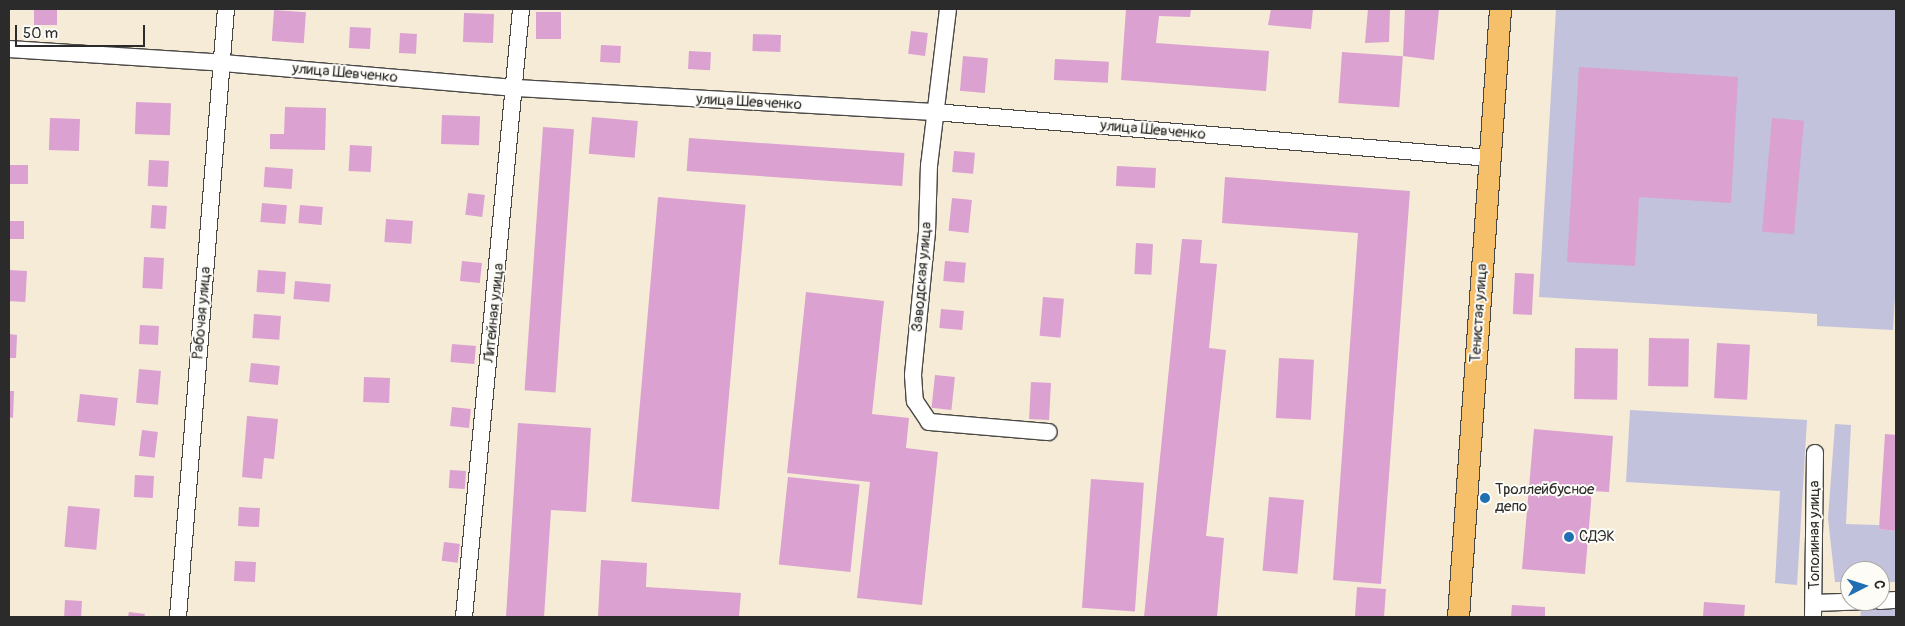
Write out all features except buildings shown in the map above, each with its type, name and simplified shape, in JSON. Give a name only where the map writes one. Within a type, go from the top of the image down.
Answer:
[{"type":"main road","name":"Тенистая улица","points":[[1458,617],[1500,9]]},
{"type":"street","name":"Рабочая улица","points":[[178,617],[226,9]]},
{"type":"street","name":"Литейная улица","points":[[464,617],[516,88],[521,9]]},
{"type":"street","name":"Заводская улица","points":[[948,9],[934,112],[927,232],[913,375],[915,401],[929,422],[1049,432]]},
{"type":"street","name":"улица Шевченко","points":[[9,49],[223,62],[516,88],[934,112],[1490,158]]},
{"type":"street","name":"Тополиная улица","points":[[1814,453],[1814,610]]},
{"type":"street","points":[[1814,610],[1840,606]]},
{"type":"shaded area","points":[[1556,9],[1896,9],[1896,279],[1893,330],[1817,326],[1817,314],[1539,297]]},
{"type":"shaded area","points":[[1630,410],[1807,420],[1797,585],[1775,583],[1780,491],[1626,482]]},
{"type":"shaded area","points":[[1835,424],[1851,425],[1846,524],[1879,525],[1879,529],[1896,531],[1896,582],[1890,582],[1890,561],[1840,561],[1840,582],[1835,582],[1828,518]]},
{"type":"shaded area","points":[[1890,604],[1896,604],[1896,617],[1861,617],[1861,611],[1890,611]]},
{"type":"place","name":"Троллейбусное депо","points":[[1485,498]]},
{"type":"place","name":"СДЭК","points":[[1569,537]]}]
